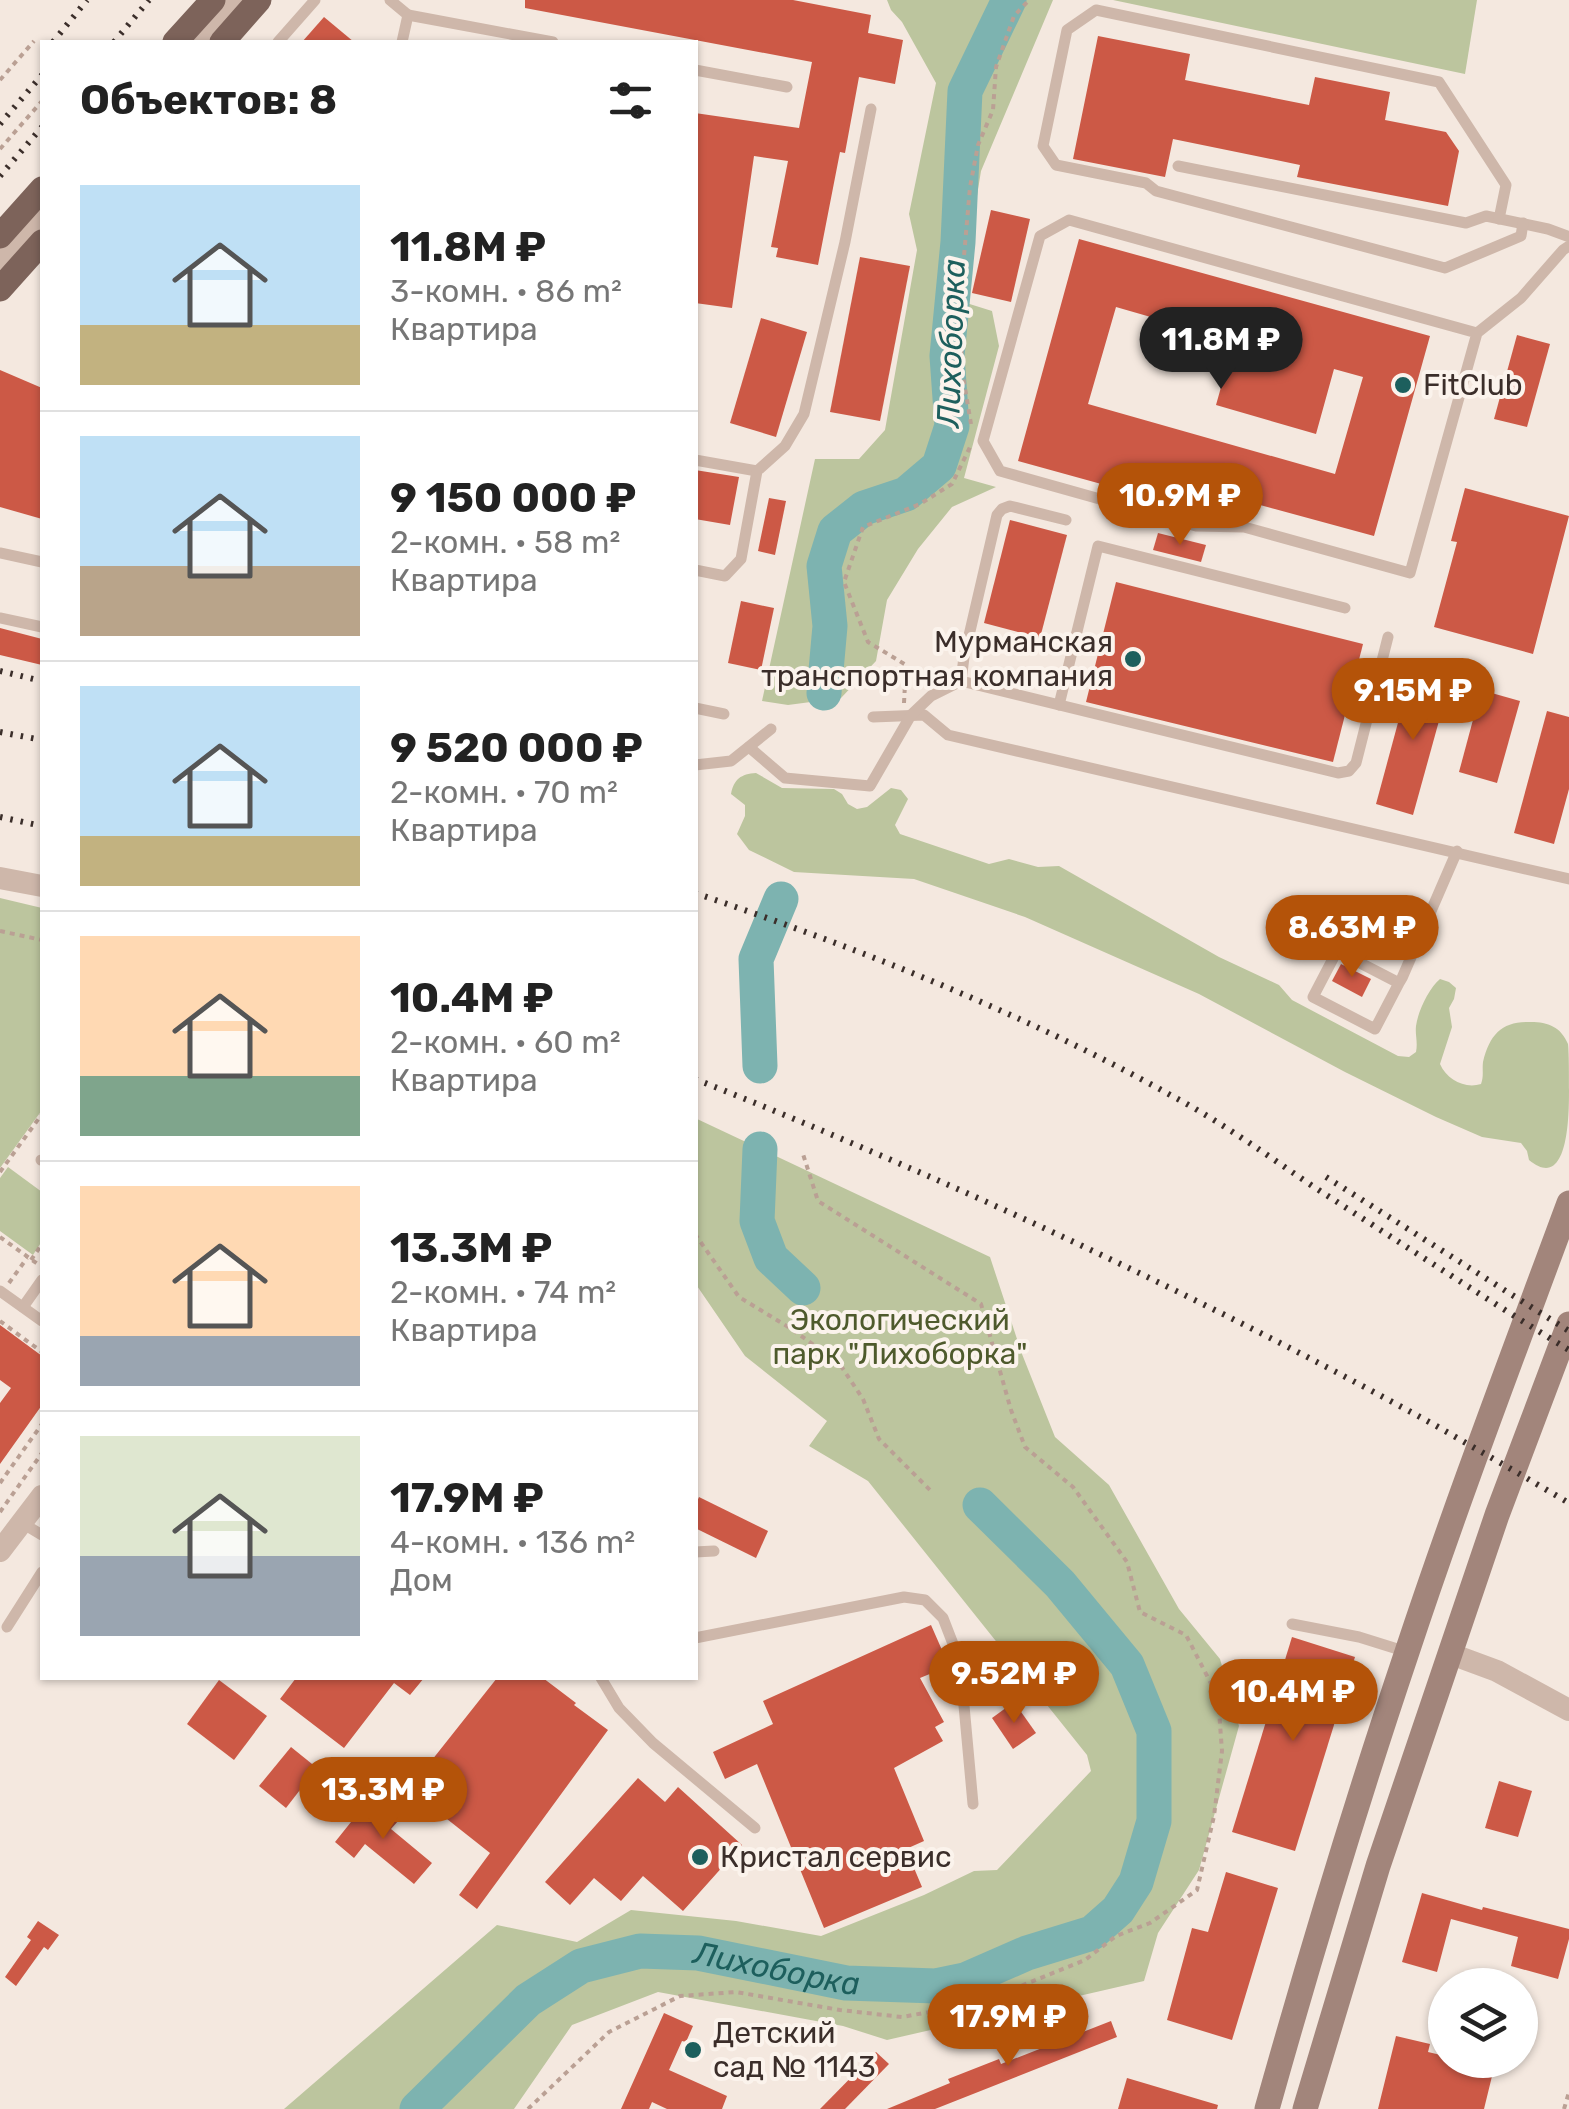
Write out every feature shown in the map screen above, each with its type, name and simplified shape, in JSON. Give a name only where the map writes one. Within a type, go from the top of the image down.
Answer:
[{"type":"main road","points":[[177,40],[214,0]]},
{"type":"main road","points":[[224,40],[259,0]]},
{"type":"main road","points":[[0,236],[40,191]]},
{"type":"main road","points":[[0,289],[40,244]]},
{"type":"main road","points":[[1266,2109],[1407,1652],[1569,1203]]},
{"type":"main road","points":[[1305,2109],[1378,1866],[1497,1515],[1569,1324]]},
{"type":"street","points":[[202,40],[238,0]]},
{"type":"street","points":[[0,264],[40,219]]},
{"type":"street","points":[[0,878],[40,886]]},
{"type":"street","points":[[0,1551],[32,1529],[40,1503]]},
{"type":"street","points":[[1450,1654],[1497,1671],[1569,1710]]},
{"type":"lane","points":[[280,40],[315,0]]},
{"type":"lane","points":[[390,0],[408,15],[539,40]]},
{"type":"lane","points":[[1498,218],[1506,185],[1438,82],[1096,10],[1067,30],[1043,146],[1056,165],[1146,183],[1156,191],[1444,268],[1520,236],[1523,224]]},
{"type":"lane","points":[[402,40],[408,15]]},
{"type":"lane","points":[[698,71],[786,87]]},
{"type":"lane","points":[[698,571],[725,576],[741,559],[757,472],[785,446],[804,414],[845,242],[871,109]]},
{"type":"lane","points":[[1178,166],[1466,223],[1486,216],[1498,218],[1567,240],[1522,298],[1477,333],[1410,572],[1244,527],[1196,526],[1000,471],[983,441],[1040,236],[1069,220],[1477,333]]},
{"type":"lane","points":[[698,461],[757,472]]},
{"type":"lane","points":[[961,681],[997,515],[1010,506],[1066,520]]},
{"type":"lane","points":[[1059,704],[1098,546],[1345,608]]},
{"type":"lane","points":[[0,553],[40,562]]},
{"type":"lane","points":[[0,618],[40,627]]},
{"type":"lane","points":[[749,747],[785,778],[870,786],[912,715],[931,696],[961,681],[1338,773],[1349,771],[1356,763],[1388,637]]},
{"type":"lane","points":[[698,709],[724,714]]},
{"type":"lane","points":[[874,718],[924,714],[948,734],[1569,878]]},
{"type":"lane","points":[[698,765],[731,761],[771,729]]},
{"type":"lane","points":[[1399,983],[1337,951],[1313,997],[1375,1030],[1399,983],[1456,851]]},
{"type":"lane","points":[[23,1307],[40,1283]]},
{"type":"lane","points":[[0,1291],[40,1320]]},
{"type":"lane","points":[[698,1552],[714,1551]]},
{"type":"lane","points":[[7,1627],[40,1575]]},
{"type":"lane","points":[[698,1637],[904,1597],[925,1600],[943,1618],[960,1662],[973,1804]]},
{"type":"lane","points":[[1292,1624],[1359,1637],[1407,1652]]},
{"type":"lane","points":[[602,1680],[619,1708],[653,1743],[755,1828]]},
{"type":"path","points":[[971,423],[962,370],[960,302],[970,187],[978,145],[993,110],[996,67],[1014,16],[1029,0]]},
{"type":"path","points":[[0,80],[34,41]]},
{"type":"path","points":[[0,149],[40,102]]},
{"type":"path","points":[[912,715],[903,701],[906,665],[868,642],[844,582],[863,527],[920,504],[952,484],[974,440]]},
{"type":"path","points":[[0,930],[40,940]]},
{"type":"path","points":[[0,1172],[40,1117]]},
{"type":"path","points":[[0,1237],[40,1266]]},
{"type":"path","points":[[698,1238],[739,1296],[839,1362],[863,1399],[879,1439],[930,1490]]},
{"type":"path","points":[[18,1270],[40,1246]]},
{"type":"path","points":[[0,1321],[40,1351]]},
{"type":"path","points":[[0,1483],[40,1427]]},
{"type":"path","points":[[35,1435],[40,1439]]},
{"type":"path","points":[[0,1512],[3,1502],[40,1456]]},
{"type":"path","points":[[1564,2109],[1569,2092]]},
{"type":"green space","points":[[887,0],[1053,0],[981,171],[960,301],[992,311],[999,346],[964,478],[996,487],[952,507],[918,549],[887,600],[876,661],[841,698],[788,705],[762,701],[815,459],[859,459],[885,430],[917,250],[909,214],[936,83]]},
{"type":"green space","points":[[1113,0],[1477,0],[1465,74]]},
{"type":"green space","points":[[756,773],[782,788],[834,789],[857,809],[867,807],[891,788],[901,790],[908,799],[895,825],[900,834],[989,864],[1009,859],[1038,867],[1059,866],[1219,957],[1279,985],[1292,1000],[1398,1056],[1409,1057],[1416,1052],[1416,1026],[1425,1000],[1440,979],[1449,982],[1456,988],[1449,1008],[1452,1027],[1440,1064],[1447,1075],[1463,1084],[1481,1084],[1490,1043],[1505,1027],[1531,1022],[1553,1027],[1562,1033],[1569,1053],[1568,1116],[1559,1159],[1552,1166],[1542,1167],[1529,1160],[1521,1143],[1482,1137],[1436,1117],[1199,994],[1025,917],[914,879],[794,872],[749,850],[737,834],[745,805],[731,794],[732,789],[739,778]]},
{"type":"green space","points":[[0,898],[40,908],[40,1113],[0,1168]]},
{"type":"green space","name":"Экологический парк \"Лихоборка\"","points":[[698,1119],[990,1257],[1055,1437],[1109,1485],[1179,1609],[1220,1659],[1239,1726],[1199,1870],[1158,1933],[1144,1981],[887,2040],[843,2026],[658,1992],[572,2025],[514,2109],[284,2109],[497,1925],[577,1942],[631,1910],[736,1921],[821,1936],[974,1871],[997,1870],[1091,1771],[1087,1755],[868,1481],[809,1446],[827,1421],[745,1356],[698,1287]]},
{"type":"green space","points":[[8,1167],[40,1191],[40,1244],[33,1255],[0,1231],[0,1178]]},
{"type":"building","points":[[525,0],[793,0],[871,15],[868,33],[903,40],[895,84],[859,77],[818,265],[776,257],[778,248],[771,247],[788,161],[754,156],[732,308],[698,303],[698,113],[799,128],[812,62],[525,8]]},
{"type":"building","points":[[324,17],[352,40],[304,40]]},
{"type":"building","points":[[1098,36],[1190,54],[1185,80],[1309,105],[1315,77],[1390,92],[1385,120],[1446,132],[1459,151],[1448,206],[1297,177],[1300,165],[1173,139],[1165,177],[1073,159]]},
{"type":"building","points":[[991,210],[1030,219],[1011,302],[972,293]]},
{"type":"building","points":[[1079,239],[1430,336],[1374,536],[1205,490],[1199,511],[1018,461]],"holes":[[[1116,307],[1234,341],[1216,405],[1316,434],[1334,369],[1363,377],[1335,474],[1088,404]]]},
{"type":"building","points":[[860,257],[910,266],[880,421],[830,412]]},
{"type":"building","points":[[761,318],[807,332],[776,437],[730,423]]},
{"type":"building","points":[[1517,335],[1550,344],[1527,427],[1494,419]]},
{"type":"building","points":[[0,370],[40,387],[40,518],[0,507]]},
{"type":"building","points":[[698,470],[739,477],[730,525],[698,520]]},
{"type":"building","points":[[1465,488],[1569,516],[1533,654],[1434,627],[1457,542],[1451,541]]},
{"type":"building","points":[[769,498],[786,501],[775,555],[758,551]]},
{"type":"building","points":[[1010,520],[1067,535],[1040,638],[984,623]]},
{"type":"building","points":[[1158,533],[1206,545],[1201,562],[1153,550]]},
{"type":"building","points":[[1116,582],[1363,644],[1333,762],[1086,702]]},
{"type":"building","points":[[741,601],[774,608],[761,670],[728,663]]},
{"type":"building","points":[[0,628],[40,638],[40,665],[0,655]]},
{"type":"building","points":[[1412,671],[1450,681],[1413,815],[1376,804]]},
{"type":"building","points":[[1481,690],[1520,701],[1497,783],[1459,772]]},
{"type":"building","points":[[1547,711],[1569,717],[1569,789],[1554,844],[1514,833]]},
{"type":"building","points":[[1341,964],[1371,979],[1362,997],[1332,981]]},
{"type":"building","points":[[0,1325],[40,1355],[40,1408],[0,1464],[0,1403],[11,1388],[0,1380]]},
{"type":"building","points":[[698,1499],[768,1531],[756,1558],[698,1529]]},
{"type":"building","points":[[931,1625],[949,1666],[920,1678],[944,1722],[935,1727],[943,1741],[894,1768],[924,1841],[906,1849],[922,1887],[824,1928],[757,1764],[725,1779],[713,1752],[773,1724],[763,1701]]},
{"type":"building","points":[[1292,1637],[1355,1657],[1295,1851],[1232,1832]]},
{"type":"building","points":[[219,1680],[267,1716],[234,1760],[187,1724]]},
{"type":"building","points":[[294,1680],[422,1680],[410,1695],[394,1683],[344,1748],[280,1699]]},
{"type":"building","points":[[495,1680],[546,1680],[608,1730],[477,1909],[459,1895],[490,1853],[409,1789]]},
{"type":"building","points":[[1014,1702],[1036,1733],[1013,1749],[992,1718]]},
{"type":"building","points":[[291,1747],[317,1768],[286,1808],[259,1786]]},
{"type":"building","points":[[638,1778],[665,1802],[678,1787],[742,1845],[683,1911],[643,1876],[621,1901],[594,1878],[570,1905],[545,1882]]},
{"type":"building","points":[[1499,1781],[1532,1791],[1518,1837],[1485,1828]]},
{"type":"building","points":[[380,1803],[399,1820],[391,1829],[432,1863],[414,1884],[365,1844],[354,1858],[335,1842],[363,1807],[371,1814]]},
{"type":"building","points":[[1226,1872],[1278,1888],[1232,2040],[1167,2020],[1192,1928],[1208,1932]]},
{"type":"building","points":[[1422,1893],[1569,1929],[1558,1979],[1538,1973],[1538,1968],[1511,1966],[1518,1937],[1451,1919],[1438,1968],[1428,1969],[1402,1962]]},
{"type":"building","points":[[38,1921],[59,1935],[48,1950],[44,1947],[16,1986],[5,1977],[31,1940],[27,1937]]},
{"type":"building","points":[[664,2013],[693,2026],[669,2070],[727,2096],[722,2109],[667,2109],[652,2102],[649,2109],[621,2109]]},
{"type":"building","points":[[1111,2021],[1117,2037],[935,2109],[887,2109],[950,2083],[948,2079],[999,2059],[1001,2064]]},
{"type":"building","points":[[1396,2036],[1428,2044],[1428,2078],[1492,2078],[1484,2109],[1378,2109]]},
{"type":"building","points":[[876,2052],[889,2064],[845,2109],[820,2109]]},
{"type":"building","points":[[1127,2078],[1218,2105],[1217,2109],[1118,2109]]},
{"type":"waterway","name":"Лихоборка","points":[[824,693],[830,626],[824,566],[835,531],[864,508],[906,494],[939,466],[952,426],[947,356],[958,242],[965,91],[1009,0]]},
{"type":"waterway","name":"Лихоборка","points":[[760,1066],[756,959],[781,899]]},
{"type":"waterway","name":"Лихоборка","points":[[760,1149],[757,1221],[771,1258],[803,1288]]},
{"type":"waterway","name":"Лихоборка","points":[[417,2109],[528,2000],[581,1966],[640,1951],[698,1953],[846,1983],[936,1986],[965,1980],[1027,1953],[1092,1933],[1118,1910],[1136,1882],[1154,1821],[1154,1731],[1127,1665],[1060,1584],[980,1505]]},
{"type":"railway","points":[[55,40],[87,0]]},
{"type":"railway","points":[[116,40],[149,0]]},
{"type":"railway","points":[[0,124],[40,77]]},
{"type":"railway","points":[[0,176],[40,129]]},
{"type":"railway","points":[[0,671],[40,681]]},
{"type":"railway","points":[[0,732],[40,740]]},
{"type":"railway","points":[[0,817],[40,826]]},
{"type":"railway","points":[[698,894],[939,984],[1117,1066],[1228,1129],[1569,1350]]},
{"type":"railway","points":[[698,1080],[883,1156],[1160,1283],[1342,1375],[1569,1503]]},
{"type":"railway","points":[[1326,1177],[1569,1331]]},
{"type":"place","name":"FitClub","points":[[1403,385]]},
{"type":"place","name":"Мурманская транспортная компания","points":[[1133,659]]},
{"type":"place","name":"Кристал сервис","points":[[700,1857]]},
{"type":"place","name":"Детский сад № 1143","points":[[693,2050]]}]
